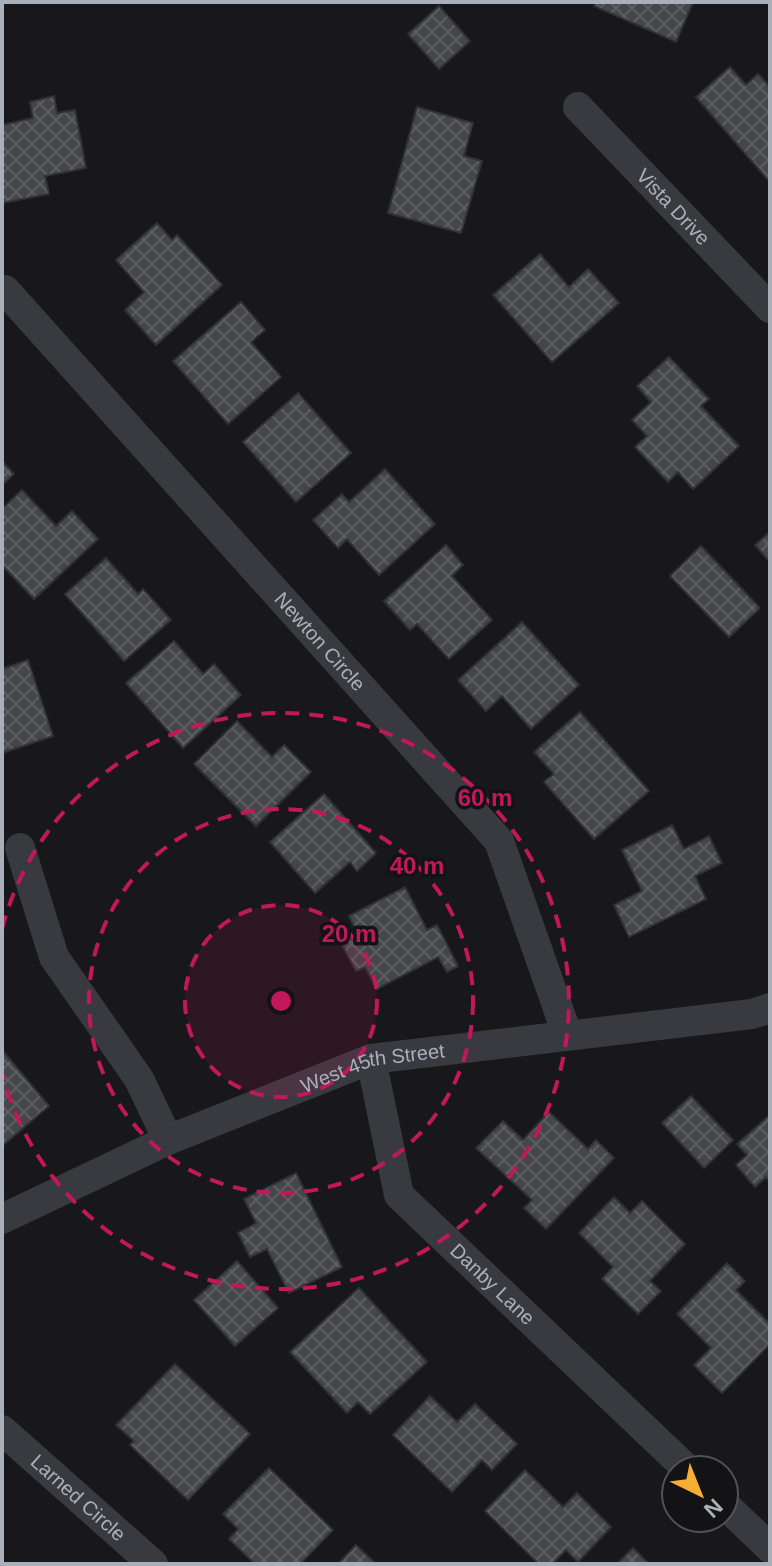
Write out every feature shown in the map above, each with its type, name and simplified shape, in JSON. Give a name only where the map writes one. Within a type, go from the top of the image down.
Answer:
[{"type":"street","name":"Vista Drive","points":[[578,107],[770,308]]},
{"type":"street","name":"Newton Circle","points":[[5,290],[499,841],[567,1034]]},
{"type":"street","points":[[20,848],[54,957],[139,1079],[168,1140]]},
{"type":"street","name":"West 45th Street","points":[[2,1219],[168,1140],[371,1059],[752,1014],[770,1008]]},
{"type":"street","name":"Danby Lane","points":[[371,1059],[399,1195],[671,1454]]},
{"type":"street","name":"Larned Circle","points":[[2,1430],[153,1564]]},
{"type":"street","points":[[740,1519],[770,1548]]},
{"type":"building","points":[[596,2],[693,2],[676,42],[594,6]]},
{"type":"building","points":[[439,6],[470,41],[439,69],[408,34]]},
{"type":"building","points":[[730,67],[746,85],[758,74],[770,87],[770,182],[696,97]]},
{"type":"building","points":[[54,96],[57,113],[75,110],[86,168],[45,176],[49,194],[2,203],[2,125],[33,118],[30,102]]},
{"type":"building","points":[[417,107],[473,123],[464,156],[482,161],[461,233],[388,213]]},
{"type":"building","points":[[157,223],[172,240],[177,235],[222,285],[156,345],[125,310],[144,292],[116,260]]},
{"type":"building","points":[[540,254],[569,287],[588,269],[619,303],[552,362],[493,295]]},
{"type":"building","points":[[241,302],[265,330],[251,342],[281,377],[228,424],[173,361]]},
{"type":"building","points":[[669,357],[709,399],[701,406],[739,446],[693,489],[678,472],[668,482],[635,447],[647,436],[632,420],[651,402],[637,386]]},
{"type":"building","points":[[298,393],[351,453],[296,502],[243,442]]},
{"type":"building","points":[[2,461],[14,474],[2,485]]},
{"type":"building","points":[[385,469],[435,524],[379,575],[347,539],[338,548],[313,520],[342,494],[349,502]]},
{"type":"building","points":[[22,490],[56,526],[72,511],[98,539],[34,599],[2,565],[2,509]]},
{"type":"building","points":[[770,532],[770,562],[755,545]]},
{"type":"building","points":[[446,545],[463,565],[452,576],[492,620],[449,659],[417,624],[410,630],[384,601]]},
{"type":"building","points":[[701,546],[760,608],[729,637],[670,576]]},
{"type":"building","points":[[106,558],[138,594],[143,589],[171,620],[124,661],[65,594]]},
{"type":"building","points":[[522,622],[579,685],[531,729],[502,696],[486,711],[458,680]]},
{"type":"building","points":[[174,641],[203,674],[214,664],[241,695],[183,748],[126,683]]},
{"type":"building","points":[[28,660],[53,736],[2,753],[2,669]]},
{"type":"building","points":[[580,712],[649,791],[594,839],[544,782],[554,774],[534,752]]},
{"type":"building","points":[[237,721],[272,757],[284,745],[311,772],[256,826],[194,764]]},
{"type":"building","points":[[324,794],[376,853],[357,871],[350,862],[315,893],[270,842]]},
{"type":"building","points":[[672,825],[684,849],[709,836],[722,863],[695,876],[706,899],[629,937],[614,905],[642,891],[622,850]]},
{"type":"building","points":[[405,887],[427,930],[437,925],[458,966],[447,972],[438,957],[377,989],[365,967],[356,971],[341,943],[358,934],[349,916]]},
{"type":"building","points":[[2,1050],[49,1106],[2,1146]]},
{"type":"building","points":[[691,1096],[733,1140],[704,1168],[662,1123]]},
{"type":"building","points":[[549,1112],[588,1149],[596,1140],[614,1158],[546,1229],[524,1208],[532,1200],[476,1148],[503,1121],[523,1140]]},
{"type":"building","points":[[770,1115],[770,1182],[766,1177],[755,1187],[736,1165],[747,1155],[737,1144]]},
{"type":"building","points":[[296,1173],[342,1267],[289,1293],[267,1249],[250,1257],[238,1233],[256,1223],[244,1199]]},
{"type":"building","points":[[614,1197],[630,1213],[642,1201],[685,1244],[650,1281],[661,1291],[638,1314],[602,1279],[613,1267],[579,1233]]},
{"type":"building","points":[[237,1261],[278,1308],[235,1346],[194,1300]]},
{"type":"building","points":[[727,1263],[745,1281],[736,1290],[770,1324],[770,1344],[722,1393],[694,1365],[711,1348],[677,1314]]},
{"type":"building","points":[[359,1288],[427,1362],[370,1414],[358,1402],[347,1413],[290,1352]]},
{"type":"building","points":[[175,1364],[250,1434],[188,1500],[130,1445],[134,1441],[116,1425]]},
{"type":"building","points":[[430,1396],[457,1422],[475,1404],[517,1444],[492,1470],[482,1460],[452,1492],[393,1435]]},
{"type":"building","points":[[269,1468],[333,1530],[300,1564],[255,1564],[229,1539],[238,1529],[223,1514]]},
{"type":"building","points":[[525,1470],[563,1507],[577,1493],[611,1527],[578,1562],[566,1550],[552,1564],[539,1564],[485,1511]]},
{"type":"building","points":[[356,1545],[376,1564],[338,1564]]},
{"type":"building","points":[[633,1548],[649,1564],[617,1564]]}]
